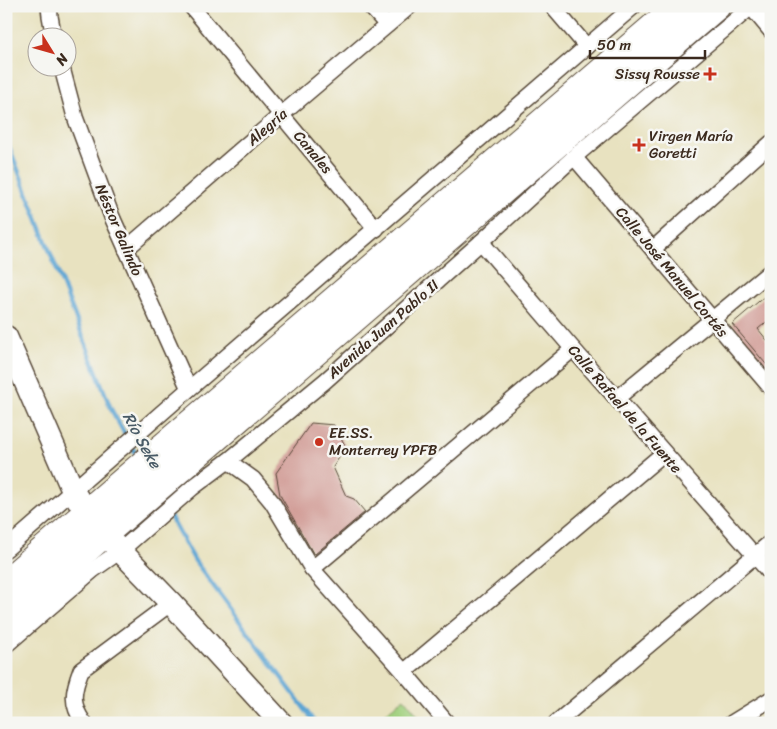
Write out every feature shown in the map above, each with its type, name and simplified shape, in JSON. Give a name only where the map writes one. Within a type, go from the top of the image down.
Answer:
[{"type":"highway","points":[[136,505],[152,440],[679,6]]},
{"type":"highway","name":"Avenida Juan Pablo II","points":[[185,480],[716,6]]},
{"type":"highway","points":[[6,618],[136,505],[185,480]]},
{"type":"highway","points":[[6,584],[104,533]]},
{"type":"main road","points":[[6,337],[73,491],[104,533],[281,723]]},
{"type":"street","points":[[49,6],[52,28]]},
{"type":"street","name":"Canales","points":[[191,6],[376,229]]},
{"type":"street","points":[[370,6],[387,25]]},
{"type":"street","name":"Alegría","points":[[126,249],[410,6]]},
{"type":"street","points":[[552,6],[587,46]]},
{"type":"street","points":[[6,549],[99,468],[152,440],[189,388],[634,6]]},
{"type":"street","points":[[752,7],[771,31]]},
{"type":"street","name":"Avenida Juan Pablo II","points":[[185,480],[228,461],[325,381],[482,242],[574,157],[752,7]]},
{"type":"street","name":"Néstor Galindo","points":[[65,78],[75,117],[112,217],[189,388]]},
{"type":"street","points":[[653,249],[771,143]]},
{"type":"street","name":"Calle José Manuel Cortés","points":[[574,157],[771,388]]},
{"type":"street","name":"Calle Rafael de la Fuente","points":[[482,242],[573,350],[771,574]]},
{"type":"street","points":[[617,398],[771,271]]},
{"type":"street","points":[[312,569],[573,350]]},
{"type":"street","points":[[404,672],[664,453]]},
{"type":"street","points":[[228,461],[253,479],[272,502],[312,569],[447,723]]},
{"type":"street","points":[[6,645],[93,570],[104,533],[136,505]]},
{"type":"street","points":[[556,723],[771,542]]},
{"type":"street","points":[[84,723],[74,705],[75,687],[81,670],[171,603]]},
{"type":"street","points":[[737,722],[771,700]]},
{"type":"green space","points":[[404,698],[424,723],[373,723]]},
{"type":"building","points":[[765,296],[771,303],[771,318],[758,329],[771,345],[771,370],[732,324]]},
{"type":"building","points":[[311,423],[334,425],[346,447],[333,467],[346,496],[354,499],[365,512],[315,554],[280,495],[276,473]]},
{"type":"waterway","name":"Río Seke","points":[[6,139],[111,409],[138,458]]},
{"type":"waterway","name":"Río Seke","points":[[160,498],[195,561],[315,723]]},
{"type":"place","name":"Sissy Rousse","points":[[710,74]]},
{"type":"place","name":"Virgen María Goretti","points":[[639,145]]},
{"type":"place","name":"EE.SS. Monterrey YPFB","points":[[319,442]]}]
